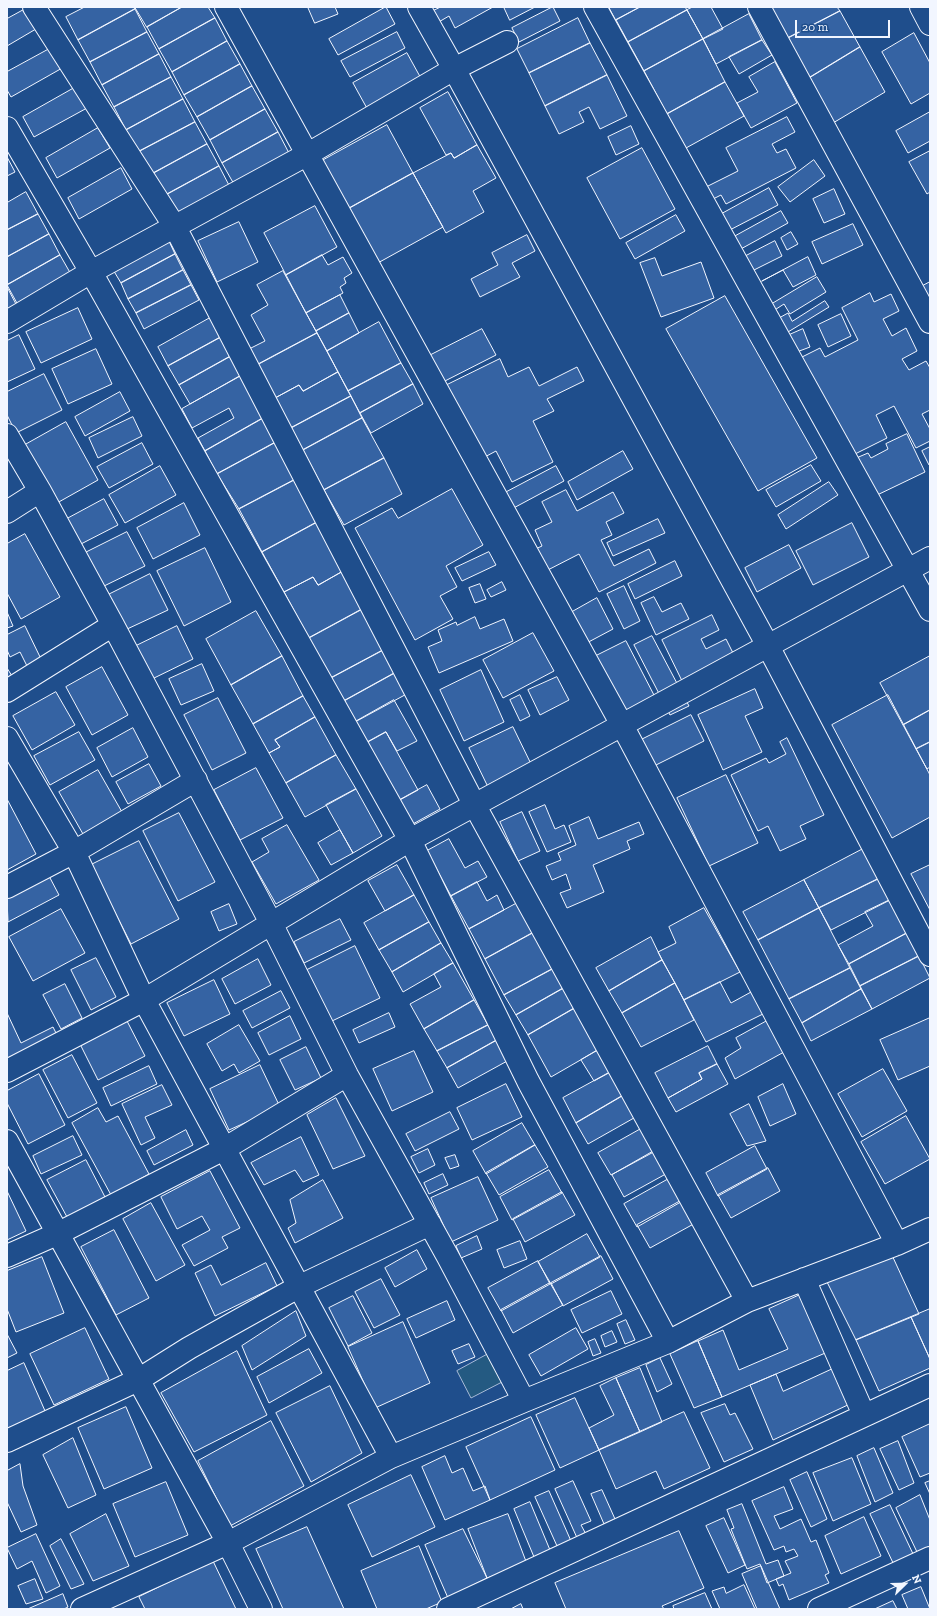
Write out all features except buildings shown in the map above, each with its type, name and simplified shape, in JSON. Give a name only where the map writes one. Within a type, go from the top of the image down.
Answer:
[{"type":"street","points":[[34,7],[176,226],[475,806],[747,1301]]},
{"type":"street","points":[[226,7],[622,725],[896,1244]]},
{"type":"street","points":[[419,7],[768,646],[930,955]]},
{"type":"street","points":[[595,7],[930,610]]},
{"type":"street","points":[[759,7],[930,322]]},
{"type":"street","points":[[921,7],[930,24]]},
{"type":"street","points":[[7,322],[91,272],[308,154],[454,69],[507,42]]},
{"type":"street","points":[[7,128],[91,272],[410,840],[528,1081],[668,1342]]},
{"type":"street","points":[[7,435],[40,491],[196,780],[272,923],[347,1075],[430,1224],[524,1401]]},
{"type":"street","points":[[7,512],[40,491]]},
{"type":"street","points":[[7,1071],[144,1000],[410,840],[930,558]]},
{"type":"street","points":[[7,691],[113,625]]},
{"type":"street","points":[[7,738],[74,852],[144,1000],[300,1286],[391,1457]]},
{"type":"street","points":[[7,887],[74,852],[196,780]]},
{"type":"street","points":[[7,1256],[57,1234],[224,1149],[347,1075]]},
{"type":"street","points":[[7,1141],[228,1543],[261,1609]]},
{"type":"street","points":[[7,1441],[138,1380],[189,1348],[300,1286],[430,1224]]},
{"type":"street","points":[[82,1609],[228,1543],[391,1457],[668,1342],[747,1301],[896,1244],[930,1228]]},
{"type":"street","points":[[804,1279],[864,1415]]},
{"type":"street","points":[[448,1609],[930,1385]]},
{"type":"street","points":[[819,1609],[930,1558]]},
{"type":"shaded area","points":[[490,1353],[504,1381],[471,1398],[457,1371]]}]
